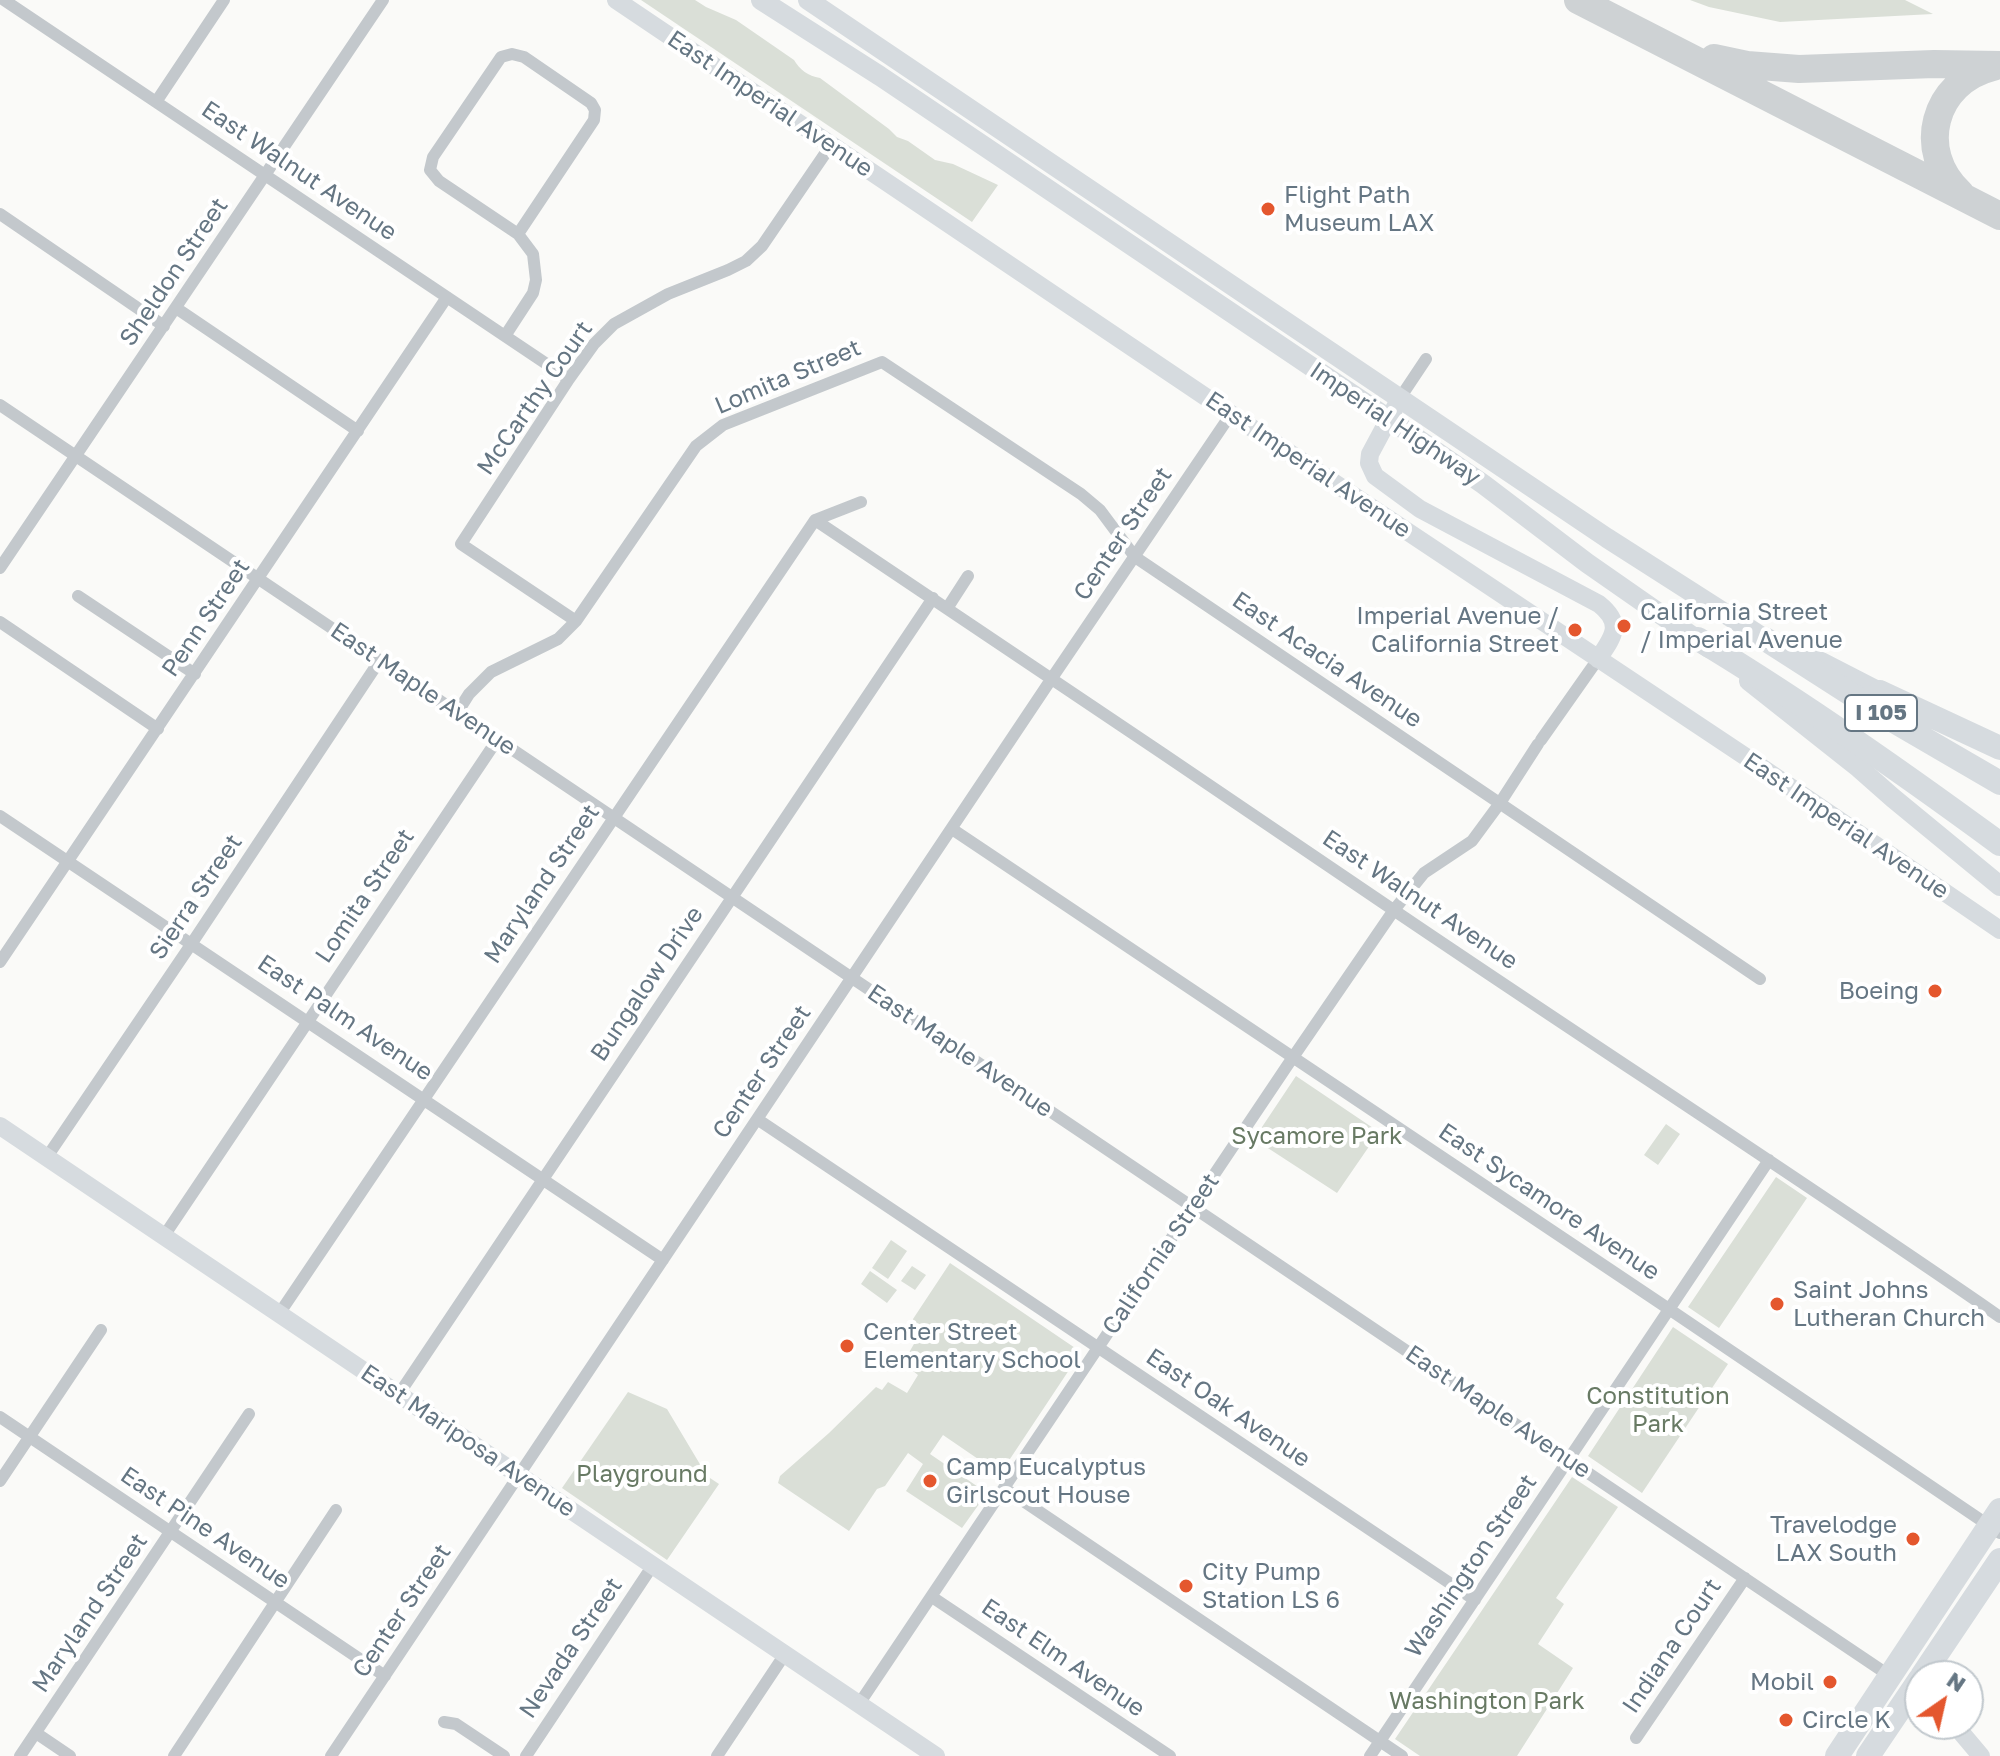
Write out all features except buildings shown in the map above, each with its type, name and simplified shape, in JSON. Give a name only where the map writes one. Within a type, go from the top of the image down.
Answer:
[{"type":"highway","name":"I 105","points":[[1698,639],[1769,681],[2000,844]]},
{"type":"highway","name":"I 105","points":[[1765,639],[1885,716],[2000,783]]},
{"type":"highway","points":[[1880,692],[2000,748]]},
{"type":"highway","points":[[1837,1756],[1996,1523]]},
{"type":"highway","points":[[1935,1660],[2000,1560]]},
{"type":"highway","points":[[1868,1756],[1904,1706]]},
{"type":"main road","name":"Imperial Highway","points":[[761,0],[880,76],[1483,484],[1587,563],[1698,639],[2000,886]]},
{"type":"main road","name":"Imperial Highway","points":[[808,0],[1580,520],[1765,639],[1821,662],[2000,757]]},
{"type":"main road","points":[[880,76],[893,56]]},
{"type":"street","name":"East Walnut Avenue","points":[[4,0],[569,379]]},
{"type":"street","points":[[156,102],[224,0]]},
{"type":"street","name":"Sheldon Street","points":[[0,568],[383,0]]},
{"type":"street","name":"East Imperial Avenue","points":[[616,0],[2000,930]]},
{"type":"street","points":[[505,336],[533,293],[536,280],[533,254],[518,234],[439,181],[430,170],[433,157],[501,57],[512,54],[524,57],[591,103],[595,110],[594,120],[518,234]]},
{"type":"street","name":"McCarthy Court","points":[[576,621],[461,544],[594,344],[614,324],[668,294],[746,261],[762,246],[831,145]]},
{"type":"street","points":[[0,214],[164,326]]},
{"type":"street","name":"Penn Street","points":[[0,962],[447,297]]},
{"type":"street","points":[[176,308],[358,431]]},
{"type":"street","name":"California Street","points":[[859,1704],[1394,910],[1424,873],[1472,841],[1614,632],[1615,623],[1599,604],[1420,509],[1375,476],[1369,463],[1370,454],[1400,398],[1426,359]]},
{"type":"street","name":"East Acacia Avenue","points":[[882,362],[1081,494],[1100,510],[1135,557],[1760,979]]},
{"type":"street","name":"Lomita Street","points":[[457,713],[469,694],[491,672],[558,639],[576,621],[696,446],[723,425],[882,362]]},
{"type":"street","name":"East Maple Avenue","points":[[0,405],[1890,1676],[1904,1681]]},
{"type":"street","name":"Center Street","points":[[331,1756],[1231,414]]},
{"type":"street","points":[[815,520],[861,502]]},
{"type":"street","name":"East Walnut Avenue","points":[[815,520],[2000,1317]]},
{"type":"street","name":"Maryland Street","points":[[279,1314],[815,520]]},
{"type":"street","points":[[948,607],[968,576]]},
{"type":"street","points":[[78,596],[195,674]]},
{"type":"street","name":"Bungalow Drive","points":[[399,1394],[933,598]]},
{"type":"street","points":[[0,622],[158,729]]},
{"type":"street","name":"Sierra Street","points":[[47,1157],[380,660]]},
{"type":"street","name":"Lomita Street","points":[[164,1236],[497,740]]},
{"type":"street","name":"East Palm Avenue","points":[[0,816],[663,1260]]},
{"type":"street","name":"East Sycamore Avenue","points":[[952,829],[1670,1310],[1996,1523]]},
{"type":"street","name":"East Oak Avenue","points":[[757,1119],[1475,1600]]},
{"type":"street","name":"East Mariposa Avenue","points":[[0,1126],[859,1704],[913,1748],[936,1756]]},
{"type":"street","name":"Washington Street","points":[[1370,1756],[1769,1160]]},
{"type":"street","points":[[0,1481],[101,1330]]},
{"type":"street","name":"Maryland Street","points":[[20,1756],[249,1414]]},
{"type":"street","name":"East Pine Avenue","points":[[0,1417],[385,1676]]},
{"type":"street","points":[[1004,1488],[1402,1756]]},
{"type":"street","points":[[174,1756],[336,1510]]},
{"type":"street","name":"Nevada Street","points":[[526,1756],[653,1565]]},
{"type":"street","name":"Indiana Court","points":[[1636,1738],[1745,1578]]},
{"type":"street","name":"East Elm Avenue","points":[[932,1597],[1170,1756]]},
{"type":"street","points":[[717,1756],[785,1654]]},
{"type":"street","points":[[444,1722],[456,1724],[504,1756]]},
{"type":"street","points":[[36,1733],[70,1756]]},
{"type":"street","points":[[1968,1740],[1981,1756]]},
{"type":"green space","points":[[641,0],[695,0],[736,20],[794,60],[805,72],[820,78],[897,137],[935,160],[953,164],[998,185],[972,222]]},
{"type":"green space","points":[[1690,0],[1905,0],[1933,14],[1780,22]]},
{"type":"green space","name":"Sycamore Park","points":[[1296,1076],[1379,1132],[1337,1193],[1254,1139]]},
{"type":"green space","points":[[1666,1124],[1680,1134],[1658,1165],[1644,1155]]},
{"type":"green space","points":[[1776,1177],[1807,1198],[1719,1328],[1688,1307]]},
{"type":"green space","points":[[891,1240],[907,1251],[888,1279],[872,1268]]},
{"type":"green space","points":[[950,1263],[1081,1352],[1000,1474],[943,1435],[930,1454],[987,1493],[962,1528],[906,1491],[923,1464],[908,1453],[885,1486],[877,1489],[849,1531],[778,1483],[780,1476],[876,1387],[882,1390],[888,1382],[907,1393],[918,1375],[903,1363],[918,1337],[913,1319]]},
{"type":"green space","points":[[912,1266],[926,1275],[915,1290],[901,1281]]},
{"type":"green space","points":[[870,1271],[897,1290],[887,1303],[861,1284]]},
{"type":"green space","name":"Constitution Park","points":[[1673,1327],[1728,1364],[1642,1493],[1588,1456]]},
{"type":"green space","name":"Playground","points":[[628,1392],[667,1409],[707,1476],[719,1484],[667,1560],[562,1488]]},
{"type":"green space","name":"Washington Park","points":[[1572,1477],[1618,1507],[1556,1598],[1564,1604],[1538,1644],[1573,1668],[1517,1756],[1420,1756],[1395,1739]]},
{"type":"taxiway","points":[[1578,0],[2000,216]]},
{"type":"taxiway","points":[[1714,58],[1747,65],[1799,69],[2000,65]]},
{"type":"taxiway","points":[[1960,193],[1946,176],[1938,158],[1935,139],[1937,120],[1944,102],[1956,87],[1973,75],[1993,67]]},
{"type":"place","name":"Flight Path Museum LAX","points":[[1268,209]]},
{"type":"place","name":"California Street / Imperial Avenue","points":[[1624,626]]},
{"type":"place","name":"Imperial Avenue / California Street","points":[[1575,630]]},
{"type":"place","name":"Boeing","points":[[1935,991]]},
{"type":"place","name":"Saint Johns Lutheran Church","points":[[1777,1304]]},
{"type":"place","name":"Center Street Elementary School","points":[[847,1346]]},
{"type":"place","name":"Camp Eucalyptus Girlscout House","points":[[930,1481]]},
{"type":"place","name":"Travelodge LAX South","points":[[1913,1539]]},
{"type":"place","name":"City Pump Station LS 6","points":[[1186,1586]]},
{"type":"place","name":"Mobil","points":[[1830,1682]]},
{"type":"place","name":"Circle K","points":[[1786,1720]]}]
